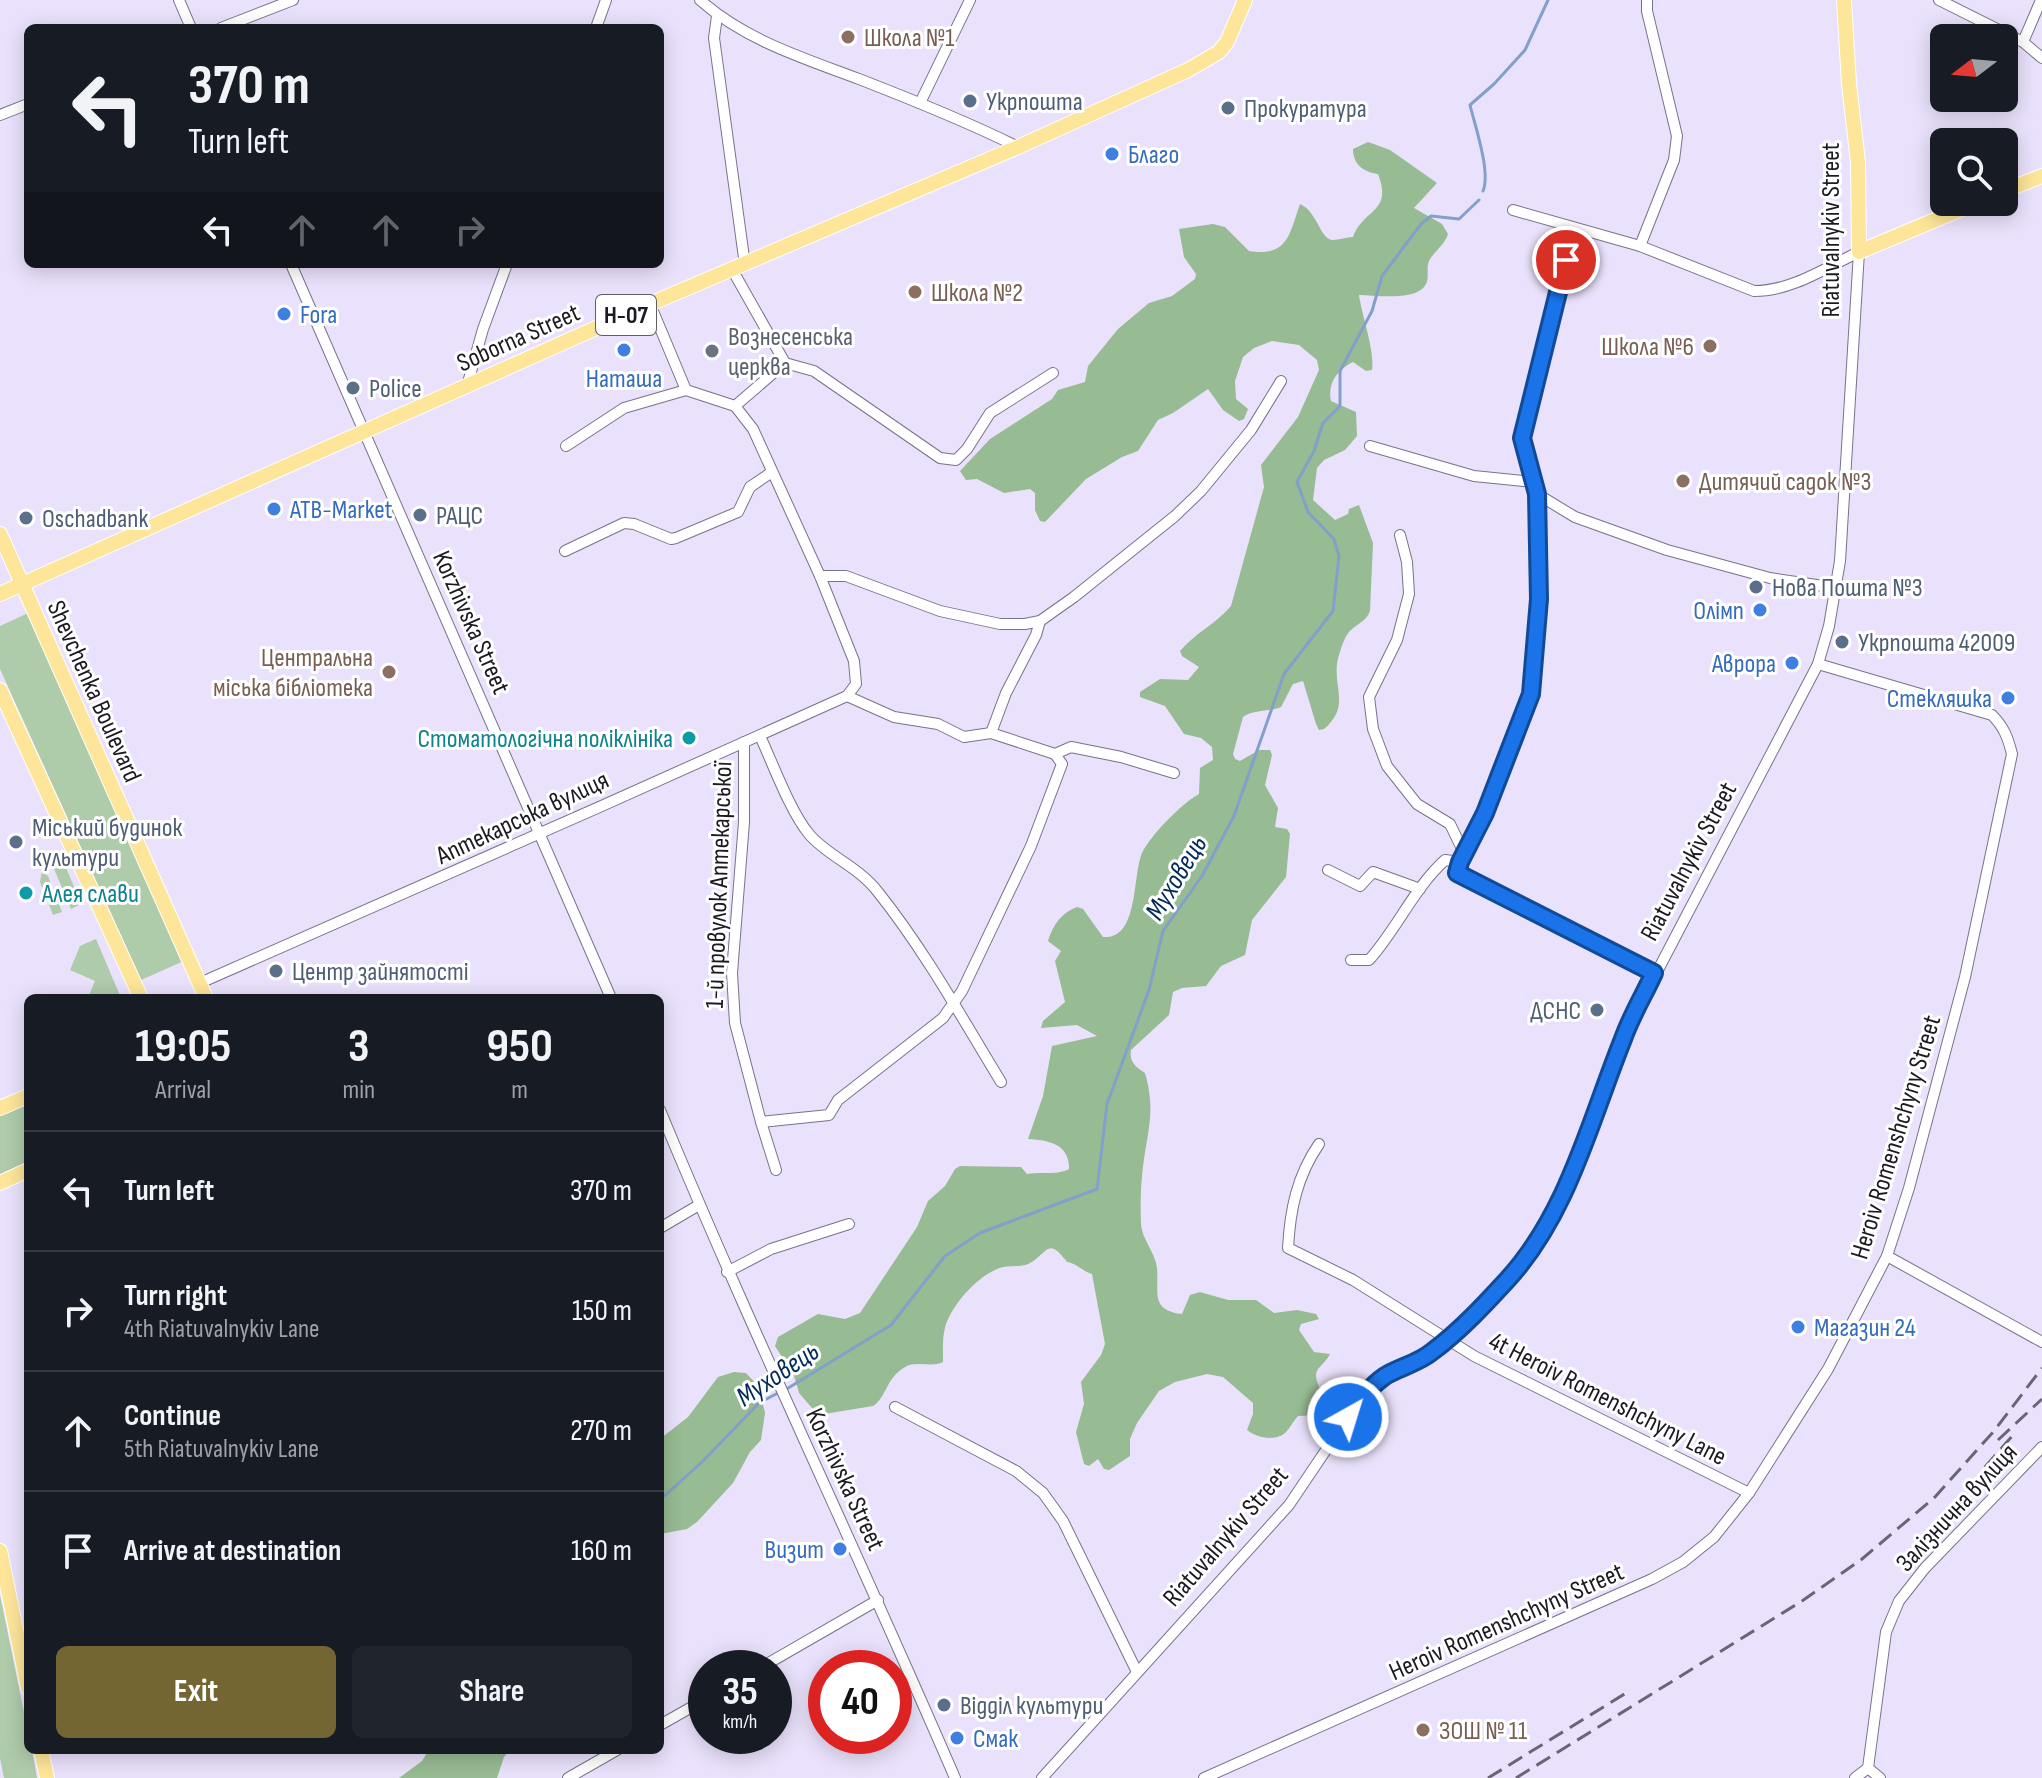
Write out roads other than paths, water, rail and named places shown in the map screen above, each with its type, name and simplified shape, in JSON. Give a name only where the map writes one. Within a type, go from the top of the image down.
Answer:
[{"type":"main road","name":"Soborna Street","points":[[0,594],[650,304],[1018,147],[1188,70],[1219,52],[1227,42],[1245,0]]},
{"type":"main road","name":"Riatuvalnykiv Street","points":[[1844,0],[1858,162],[1859,252]]},
{"type":"main road","points":[[2018,185],[2042,176]]},
{"type":"main road","points":[[1859,252],[1945,216]]},
{"type":"main road","name":"Shevchenka Boulevard","points":[[0,534],[204,994]]},
{"type":"main road","points":[[0,690],[139,994]]},
{"type":"main road","points":[[0,1108],[24,1098]]},
{"type":"main road","points":[[0,1183],[24,1172]]},
{"type":"main road","points":[[0,1551],[24,1668]]},
{"type":"main road","points":[[42,1754],[47,1778]]},
{"type":"street","points":[[179,0],[189,24]]},
{"type":"street","points":[[231,24],[293,0]]},
{"type":"street","points":[[597,24],[606,0]]},
{"type":"street","points":[[700,0],[717,16],[772,46],[956,117],[1018,147]]},
{"type":"street","points":[[920,103],[970,0]]},
{"type":"street","points":[[1640,246],[1674,160],[1677,136],[1647,0]]},
{"type":"street","points":[[1939,0],[2023,42],[2042,58]]},
{"type":"street","points":[[2023,42],[2041,0]]},
{"type":"street","points":[[717,16],[714,38],[739,268],[785,363],[814,371],[940,458],[956,460],[967,449],[990,413],[1053,373]]},
{"type":"street","points":[[0,115],[24,106]]},
{"type":"street","points":[[1513,210],[1640,246],[1754,291],[1774,291],[1859,252]]},
{"type":"street","points":[[1574,229],[1522,438],[1535,488],[1539,599],[1531,694],[1485,813],[1457,873],[1654,973]]},
{"type":"street","name":"Riatuvalnykiv Street","points":[[1042,1778],[1289,1505],[1363,1395],[1384,1377],[1430,1354],[1447,1340],[1508,1279],[1536,1242],[1558,1204],[1624,1035],[1818,664],[1837,588],[1859,252]]},
{"type":"street","name":"Korzhivska Street","points":[[293,268],[609,994]]},
{"type":"street","points":[[467,386],[483,329],[506,268]]},
{"type":"street","points":[[650,304],[686,390]]},
{"type":"street","points":[[735,406],[785,363]]},
{"type":"street","points":[[566,446],[624,408],[686,390],[735,406],[753,429],[820,576],[846,576],[940,611],[1000,624],[1025,624],[1040,621],[1074,597],[1175,516],[1201,491],[1251,430],[1281,381]]},
{"type":"street","points":[[1370,446],[1474,476],[1535,488],[1575,517],[1667,550],[1770,578],[1837,588]]},
{"type":"street","points":[[565,551],[624,523],[676,538],[738,512],[750,487],[772,472]]},
{"type":"street","points":[[1400,535],[1407,562],[1409,594],[1397,640],[1369,697],[1373,729],[1387,766],[1417,804],[1450,824],[1462,859]]},
{"type":"street","name":"Аптекарська вулиця","points":[[200,983],[847,696],[856,684],[854,661],[820,576]]},
{"type":"street","points":[[991,733],[1040,621]]},
{"type":"street","name":"Heroiv Romenshchyny Street","points":[[1204,1778],[1652,1579],[1683,1562],[1714,1537],[1749,1493],[1828,1369],[1887,1256],[1909,1188],[1965,977],[2012,754],[2008,738],[1992,715],[1818,664]]},
{"type":"street","points":[[761,1122],[829,1115],[838,1100],[943,1018],[981,954],[1031,846],[1062,764],[1055,754],[991,733],[964,737],[938,724],[894,717],[847,696]]},
{"type":"street","points":[[760,736],[798,819],[811,837],[861,872],[878,892],[1001,1082]]},
{"type":"street","name":"1-й провулок Аптекарської","points":[[744,742],[744,822],[732,973],[735,1023],[776,1170]]},
{"type":"street","points":[[1055,754],[1071,747],[1121,757],[1174,773]]},
{"type":"street","points":[[1351,960],[1369,960],[1430,874],[1445,860],[1462,859]]},
{"type":"street","points":[[1328,870],[1360,886],[1373,872],[1420,889]]},
{"type":"street","name":"Korzhivska Street","points":[[664,1120],[727,1272],[878,1600],[955,1778]]},
{"type":"street","name":"4t Heroiv Romenshchyny Lane","points":[[1319,1144],[1308,1159],[1291,1206],[1288,1248],[1353,1280],[1474,1356],[1749,1493]]},
{"type":"street","points":[[664,1226],[699,1205]]},
{"type":"street","points":[[727,1272],[771,1249],[849,1224]]},
{"type":"street","points":[[1887,1256],[2042,1342]]},
{"type":"street","points":[[895,1407],[1016,1471],[1043,1493],[1063,1521],[1137,1672]]},
{"type":"street","name":"Залізнична вулиця","points":[[1868,1768],[1886,1632],[1899,1601],[1925,1568],[2042,1447]]},
{"type":"street","points":[[791,1650],[878,1600]]},
{"type":"street","points":[[664,1723],[688,1709]]},
{"type":"street","points":[[568,1778],[610,1754]]},
{"type":"street","points":[[1855,1778],[1868,1768],[1880,1778]]},
{"type":"waterway","name":"Муховець","points":[[1483,191],[1484,161],[1470,105],[1525,50],[1548,0]]},
{"type":"waterway","name":"Муховець","points":[[785,1390],[891,1325],[945,1256],[980,1233],[1097,1189],[1107,1104],[1149,990],[1163,931],[1202,876],[1234,816],[1284,674],[1333,611],[1339,556],[1334,539],[1308,512],[1297,482],[1314,451],[1323,423],[1340,406],[1340,371],[1372,311],[1382,276],[1421,224],[1431,216],[1459,219],[1479,200]]},
{"type":"waterway","name":"Муховець","points":[[664,1496],[759,1403],[778,1393]]},
{"type":"railway","points":[[1516,1778],[1802,1601],[1862,1559],[1935,1497],[1994,1431],[2042,1368]]},
{"type":"railway","points":[[1998,1440],[2042,1399]]},
{"type":"railway","points":[[1985,1467],[2013,1435]]},
{"type":"railway","points":[[1488,1778],[1631,1690]]},
{"type":"place","name":"Школа №1","points":[[848,37]]},
{"type":"place","name":"Укрпошта","points":[[970,101]]},
{"type":"place","name":"Прокуратура","points":[[1228,108]]},
{"type":"place","name":"Благо","points":[[1112,154]]},
{"type":"place","name":"Школа №2","points":[[915,292]]},
{"type":"place","name":"Fora","points":[[284,314]]},
{"type":"place","name":"Школа №6","points":[[1710,346]]},
{"type":"place","name":"Наташа","points":[[624,350]]},
{"type":"place","name":"Вознесенська церква","points":[[712,351]]},
{"type":"place","name":"Police","points":[[353,388]]},
{"type":"place","name":"Дитячий садок №3","points":[[1683,481]]},
{"type":"place","name":"ATB-Market","points":[[274,509]]},
{"type":"place","name":"РАЦС","points":[[420,515]]},
{"type":"place","name":"Oschadbank","points":[[26,518]]},
{"type":"place","name":"Нова Пошта №3","points":[[1756,587]]},
{"type":"place","name":"Олімп","points":[[1760,610]]},
{"type":"place","name":"Укрпошта 42009","points":[[1842,642]]},
{"type":"place","name":"Аврора","points":[[1792,663]]},
{"type":"place","name":"Центральна міська бібліотека","points":[[389,672]]},
{"type":"place","name":"Стекляшка","points":[[2008,698]]},
{"type":"place","name":"Стоматологічна поліклініка","points":[[689,738]]},
{"type":"place","name":"Міський будинок культури","points":[[16,842]]},
{"type":"place","name":"Алея слави","points":[[26,893]]},
{"type":"place","name":"Центр зайнятості","points":[[276,971]]},
{"type":"place","name":"ДСНС","points":[[1597,1010]]},
{"type":"place","name":"Магазин 24","points":[[1798,1327]]},
{"type":"place","name":"Визит","points":[[840,1549]]},
{"type":"place","name":"Відділ культури","points":[[944,1705]]},
{"type":"place","name":"ЗОШ № 11","points":[[1423,1730]]},
{"type":"place","name":"Смак","points":[[957,1738]]}]
